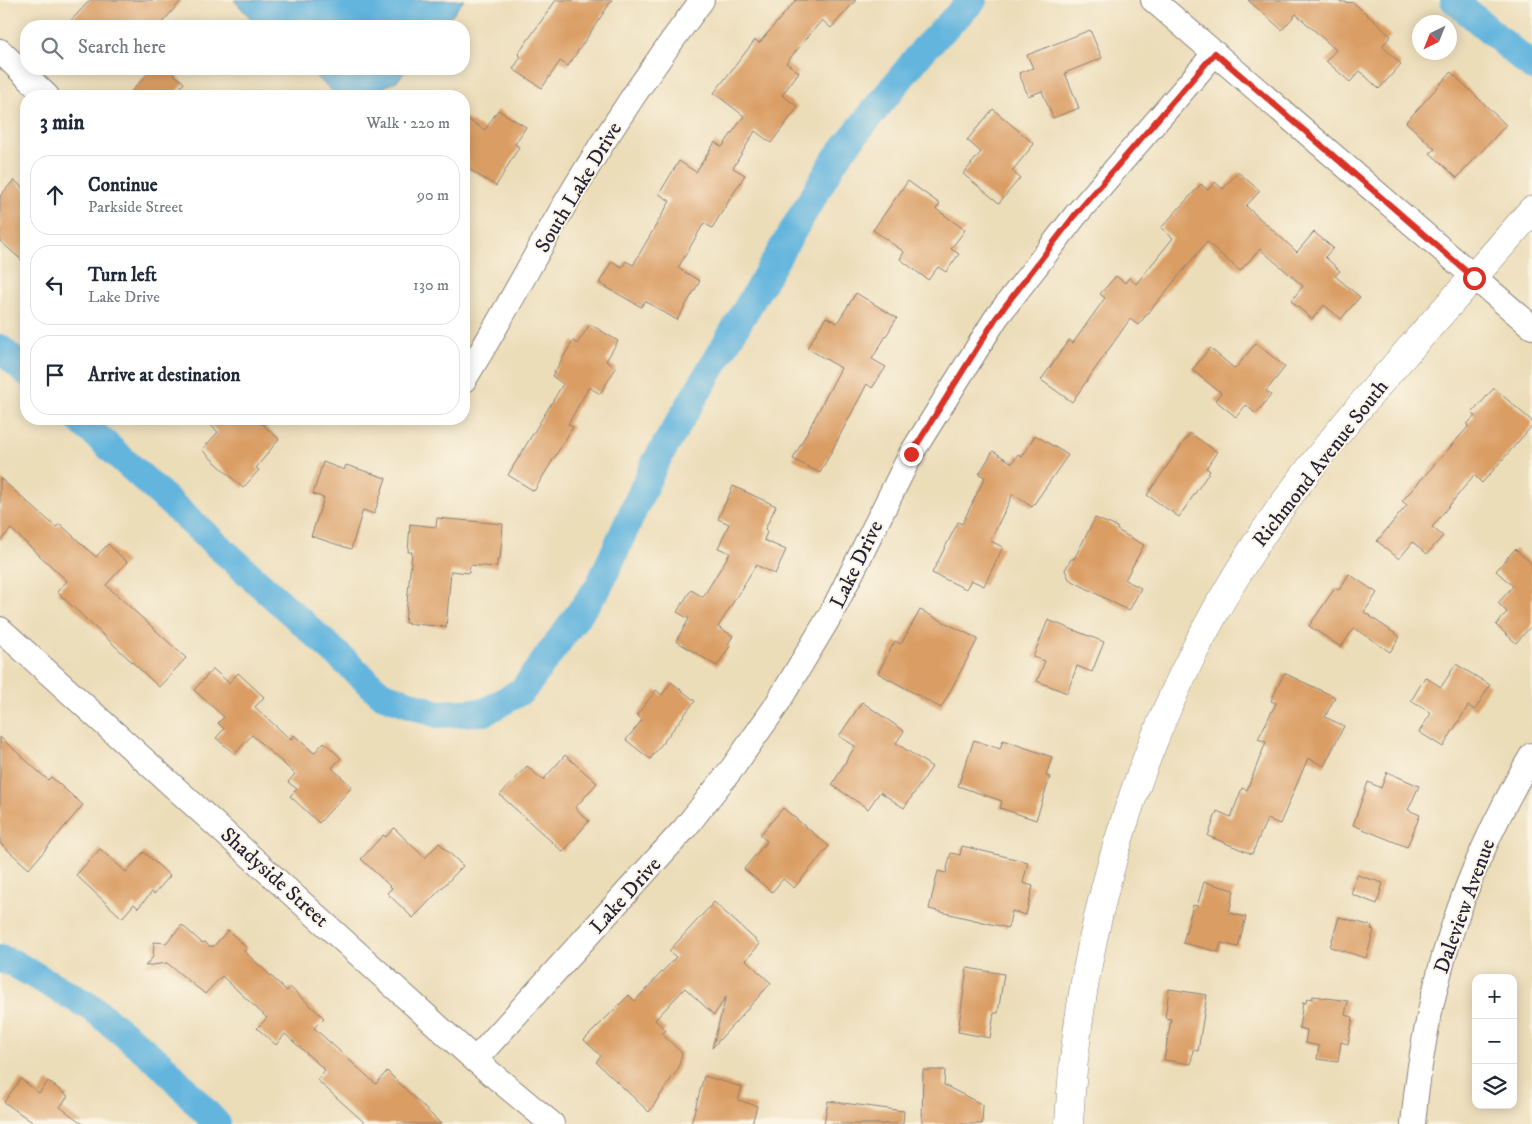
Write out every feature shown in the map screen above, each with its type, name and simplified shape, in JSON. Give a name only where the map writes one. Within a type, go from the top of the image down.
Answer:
[{"type":"street","name":"South Lake Drive","points":[[470,370],[499,324],[574,190],[636,92],[702,0]]},
{"type":"street","points":[[1153,0],[1532,327]]},
{"type":"street","points":[[0,51],[20,70]]},
{"type":"street","name":"Lake Drive","points":[[475,1060],[685,828],[734,766],[774,709],[831,614],[911,454],[996,318],[1074,216],[1215,53]]},
{"type":"street","points":[[25,75],[41,90]]},
{"type":"street","name":"Richmond Avenue South","points":[[1069,1124],[1070,1088],[1082,997],[1101,902],[1127,811],[1161,722],[1180,679],[1226,594],[1278,511],[1353,417],[1532,210]]},
{"type":"street","name":"Shadyside Street","points":[[0,629],[409,997],[475,1060],[552,1124]]},
{"type":"street","name":"Daleview Avenue","points":[[1413,1124],[1417,1077],[1444,950],[1464,894],[1493,826],[1532,755]]},
{"type":"water","points":[[234,0],[464,0],[448,20],[252,20]]},
{"type":"water","points":[[314,75],[402,75],[398,80],[378,90],[332,90]]},
{"type":"building","points":[[90,0],[182,0],[164,20],[72,20]]},
{"type":"building","points":[[556,0],[612,0],[568,66],[560,61],[542,88],[513,69],[521,57],[518,54]]},
{"type":"building","points":[[796,0],[856,0],[831,28],[822,20],[786,63],[799,72],[782,95],[798,107],[771,143],[755,131],[733,168],[745,175],[712,228],[704,223],[678,268],[700,281],[677,320],[645,301],[641,307],[599,283],[612,261],[622,267],[626,261],[633,265],[670,201],[659,194],[679,161],[696,172],[715,142],[722,147],[744,116],[714,93],[755,40],[759,43]]},
{"type":"building","points":[[1248,0],[1324,0],[1354,3],[1391,36],[1382,46],[1401,64],[1379,89],[1360,71],[1350,82],[1326,61],[1336,50],[1296,14],[1282,30]]},
{"type":"building","points":[[1090,30],[1102,58],[1065,73],[1079,108],[1053,118],[1042,91],[1028,96],[1019,73],[1033,68],[1027,55]]},
{"type":"building","points":[[1451,72],[1506,125],[1457,178],[1430,153],[1435,149],[1406,122]]},
{"type":"building","points":[[146,75],[175,75],[184,83],[178,90],[133,90]]},
{"type":"building","points":[[993,109],[1034,144],[1012,171],[1020,178],[999,203],[963,174],[981,152],[967,140]]},
{"type":"building","points":[[498,110],[526,127],[515,144],[519,147],[496,186],[470,170],[470,121],[485,130]]},
{"type":"building","points":[[1238,172],[1260,191],[1246,206],[1297,252],[1314,232],[1333,248],[1325,257],[1340,271],[1335,276],[1360,297],[1341,319],[1324,305],[1312,319],[1291,301],[1303,286],[1260,249],[1240,271],[1207,242],[1138,325],[1130,319],[1072,402],[1041,380],[1069,340],[1073,343],[1105,298],[1100,294],[1116,276],[1125,283],[1129,278],[1136,284],[1173,238],[1161,228],[1201,184],[1208,190],[1215,182],[1223,189]]},
{"type":"building","points":[[14,180],[20,186],[20,259],[0,241],[0,196]]},
{"type":"building","points":[[908,181],[940,204],[936,209],[965,230],[951,249],[959,254],[946,272],[938,267],[928,280],[900,259],[904,252],[873,230]]},
{"type":"building","points":[[856,293],[897,318],[872,359],[886,367],[872,388],[867,384],[820,473],[793,459],[841,368],[807,348],[826,317],[837,323]]},
{"type":"building","points":[[590,324],[618,341],[606,361],[616,368],[600,394],[589,387],[568,424],[573,427],[534,491],[508,475],[563,384],[552,376],[573,341],[577,344]]},
{"type":"building","points":[[1256,343],[1285,367],[1266,391],[1271,395],[1256,414],[1246,405],[1236,417],[1215,400],[1221,393],[1192,370],[1210,348],[1235,369]]},
{"type":"building","points":[[1494,388],[1532,421],[1532,426],[1482,483],[1474,475],[1432,527],[1443,536],[1427,554],[1413,542],[1399,559],[1377,541],[1407,505],[1402,501],[1468,427],[1467,424],[1475,416],[1472,413]]},
{"type":"building","points":[[210,425],[264,425],[279,439],[256,468],[259,470],[243,488],[202,450],[218,432]]},
{"type":"building","points":[[1190,433],[1217,452],[1206,468],[1210,471],[1179,517],[1147,495]]},
{"type":"building","points":[[1035,435],[1068,455],[1032,507],[1013,494],[990,541],[1003,547],[984,586],[971,580],[966,589],[932,573],[958,522],[962,524],[985,477],[979,474],[993,451],[1012,463],[1018,454],[1022,457]]},
{"type":"building","points":[[323,462],[344,470],[346,465],[386,478],[374,514],[363,510],[351,549],[311,536],[324,498],[313,494]]},
{"type":"building","points":[[0,478],[56,527],[60,524],[96,557],[108,544],[127,562],[106,585],[186,658],[159,687],[57,592],[67,581],[11,529],[0,541]]},
{"type":"building","points":[[733,486],[776,506],[765,529],[767,532],[764,540],[786,550],[775,574],[756,565],[718,627],[733,636],[728,644],[730,646],[717,666],[676,641],[689,619],[677,612],[691,590],[703,597],[730,553],[718,548],[729,524],[718,519]]},
{"type":"building","points":[[437,518],[503,524],[500,560],[497,560],[497,567],[470,565],[469,573],[451,571],[446,627],[405,623],[412,552],[408,552],[410,524],[436,527]]},
{"type":"building","points":[[1095,518],[1117,527],[1117,530],[1144,545],[1125,580],[1141,588],[1129,611],[1069,579],[1065,570],[1071,559],[1074,559]]},
{"type":"building","points":[[1515,549],[1532,564],[1532,625],[1516,643],[1496,625],[1507,612],[1498,603],[1513,586],[1496,571]]},
{"type":"building","points":[[1349,574],[1377,593],[1364,612],[1400,637],[1390,652],[1354,628],[1341,647],[1309,626],[1335,588],[1339,590]]},
{"type":"building","points":[[920,610],[978,639],[941,708],[878,673],[895,641],[901,644]]},
{"type":"building","points":[[1048,620],[1104,642],[1092,672],[1077,666],[1067,693],[1037,681],[1045,661],[1033,657]]},
{"type":"building","points":[[1456,664],[1490,685],[1475,710],[1468,706],[1443,747],[1419,732],[1431,713],[1411,701],[1425,677],[1441,687]]},
{"type":"building","points":[[213,669],[229,683],[238,673],[264,697],[255,707],[291,740],[294,735],[314,753],[324,742],[341,758],[332,768],[352,787],[319,823],[290,796],[297,789],[288,782],[295,774],[252,735],[235,754],[216,738],[224,729],[218,723],[224,717],[194,690]]},
{"type":"building","points":[[1284,673],[1335,697],[1325,717],[1344,726],[1324,766],[1308,758],[1280,824],[1267,819],[1252,854],[1208,836],[1217,811],[1231,817],[1242,788],[1247,790],[1266,742],[1258,739],[1276,703],[1271,701]]},
{"type":"building","points":[[671,682],[695,701],[650,759],[626,740],[642,720],[637,715],[656,690],[662,695]]},
{"type":"building","points":[[862,702],[904,731],[896,743],[932,767],[904,808],[880,792],[868,809],[832,785],[855,746],[839,736]]},
{"type":"building","points":[[0,737],[48,780],[51,777],[83,805],[29,869],[0,843]]},
{"type":"building","points":[[974,740],[1000,749],[1003,740],[1052,757],[1046,776],[1050,777],[1036,820],[1000,808],[1002,801],[958,786]]},
{"type":"building","points":[[565,755],[597,783],[575,808],[589,821],[563,852],[500,795],[527,766],[543,780]]},
{"type":"building","points":[[1387,772],[1419,786],[1408,810],[1420,815],[1407,847],[1353,825],[1368,782],[1381,788]]},
{"type":"building","points":[[783,808],[829,846],[794,888],[783,879],[772,892],[744,869],[767,841],[760,835]]},
{"type":"building","points":[[394,828],[425,858],[439,843],[463,866],[413,918],[387,893],[392,888],[361,859],[383,835],[386,837]]},
{"type":"building","points":[[962,846],[1028,862],[1023,883],[1033,886],[1026,915],[1012,911],[1008,928],[929,909],[938,871],[946,873],[951,853],[960,855]]},
{"type":"building","points":[[100,849],[126,872],[144,852],[170,876],[138,908],[134,904],[122,918],[76,875]]},
{"type":"building","points":[[1357,875],[1383,883],[1377,904],[1351,894]]},
{"type":"building","points":[[1204,882],[1234,890],[1229,913],[1246,917],[1238,947],[1221,943],[1219,952],[1183,943],[1193,905],[1197,906]]},
{"type":"building","points":[[714,902],[760,944],[746,960],[771,983],[712,1048],[726,997],[714,1015],[685,988],[655,1020],[666,1030],[662,1034],[682,1053],[678,1069],[649,1112],[596,1062],[601,1056],[584,1040],[629,995],[635,1001],[676,957],[669,951]]},
{"type":"building","points":[[1339,917],[1372,926],[1371,929],[1374,930],[1366,958],[1330,947]]},
{"type":"building","points":[[182,925],[202,943],[205,942],[209,946],[214,946],[228,930],[247,948],[244,951],[287,991],[290,987],[324,1018],[314,1028],[376,1084],[387,1071],[441,1124],[366,1124],[317,1080],[325,1070],[285,1034],[276,1045],[257,1028],[267,1018],[222,976],[205,994],[167,963],[145,966],[153,957],[154,942],[166,943]]},
{"type":"building","points":[[967,968],[1004,974],[998,1013],[994,1013],[990,1038],[958,1032]]},
{"type":"building","points":[[1169,989],[1207,995],[1198,1051],[1193,1050],[1191,1064],[1164,1060],[1171,1019],[1165,1018]]},
{"type":"building","points":[[1313,996],[1348,1001],[1345,1015],[1353,1017],[1348,1044],[1341,1042],[1338,1062],[1317,1059],[1319,1046],[1305,1043],[1307,1030],[1299,1028],[1303,1002],[1306,1003],[1307,998],[1312,999]]},
{"type":"building","points":[[923,1070],[945,1070],[944,1085],[983,1105],[982,1124],[922,1124]]},
{"type":"building","points":[[704,1076],[742,1087],[738,1100],[757,1106],[752,1124],[691,1124]]},
{"type":"building","points":[[21,1079],[39,1093],[48,1081],[68,1096],[60,1107],[83,1124],[35,1124],[4,1102]]},
{"type":"building","points":[[828,1101],[904,1111],[903,1124],[824,1124]]},
{"type":"waterway","points":[[85,425],[381,694],[438,714],[485,712],[523,690],[599,586],[655,463],[836,158],[924,49],[973,0]]},
{"type":"waterway","points":[[1454,0],[1532,67]]},
{"type":"waterway","points":[[0,348],[20,366]]},
{"type":"waterway","points":[[0,959],[13,963],[92,1008],[161,1064],[217,1124]]},
{"type":"route","points":[[911,454],[961,370],[996,318],[1074,216],[1215,53],[1474,278]]}]
